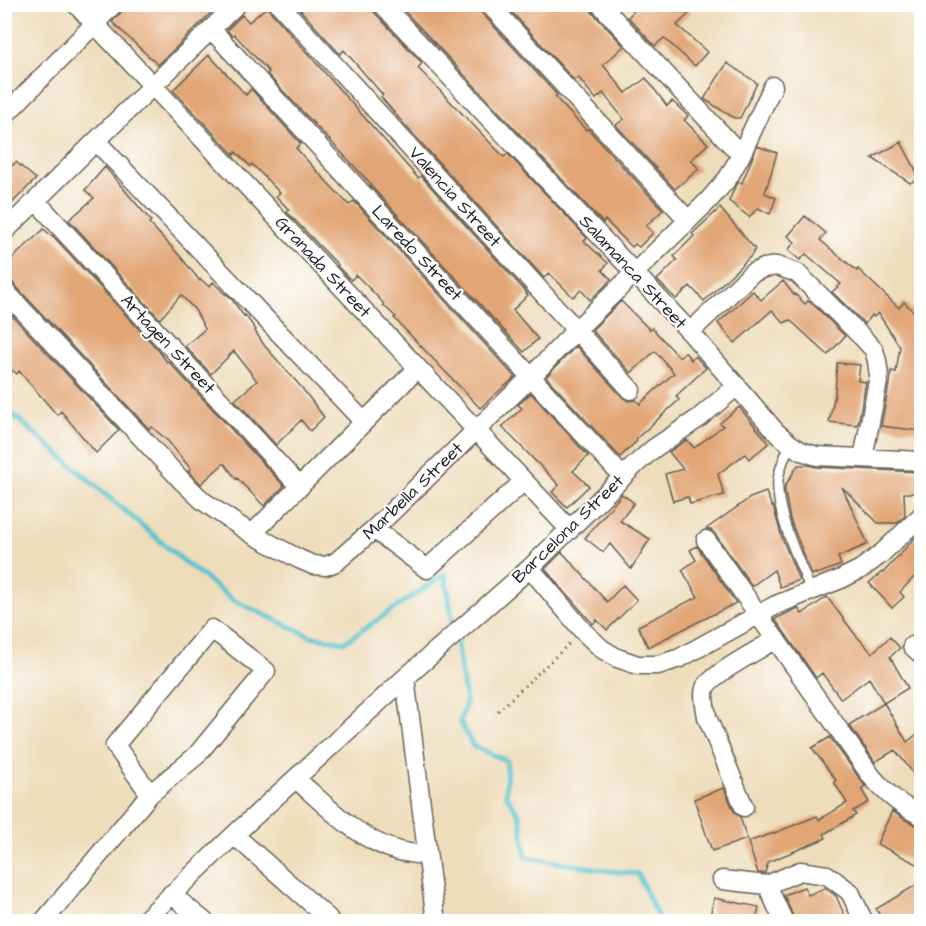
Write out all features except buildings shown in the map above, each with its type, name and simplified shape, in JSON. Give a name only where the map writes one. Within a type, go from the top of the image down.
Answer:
[{"type":"street","name":"Granada Street","points":[[76,4],[570,530]]},
{"type":"street","points":[[4,116],[114,4]]},
{"type":"street","points":[[4,232],[237,4]]},
{"type":"street","name":"Valencia Street","points":[[279,4],[631,390]]},
{"type":"street","name":"Salamanca Street","points":[[382,4],[690,332],[761,415],[790,444],[801,451],[818,456],[921,461]]},
{"type":"street","points":[[489,4],[688,220]]},
{"type":"street","points":[[600,4],[741,155]]},
{"type":"street","name":"Laredo Street","points":[[211,29],[622,476]]},
{"type":"street","name":"Marbella Street","points":[[4,290],[183,483],[203,501],[252,534],[306,562],[326,566],[336,562],[374,529],[708,201],[728,178],[741,155],[773,86]]},
{"type":"street","points":[[96,141],[364,422]]},
{"type":"street","name":"Artagen Street","points":[[36,201],[300,487]]},
{"type":"street","points":[[690,332],[752,273],[777,266],[797,273],[874,350],[879,376],[863,458]]},
{"type":"street","points":[[252,534],[418,368]]},
{"type":"street","name":"Barcelona Street","points":[[143,921],[405,678],[530,568],[622,476],[653,449],[699,418],[737,386]]},
{"type":"street","points":[[374,529],[428,569],[524,481]]},
{"type":"street","points":[[530,568],[583,631],[602,649],[617,658],[638,665],[658,665],[680,658],[776,605],[861,569],[881,554],[921,515]]},
{"type":"street","points":[[705,540],[872,777],[886,794],[921,816]]},
{"type":"street","points":[[44,921],[150,794],[196,756],[266,671],[212,629],[115,745],[150,794]]},
{"type":"street","points":[[744,807],[707,717],[704,701],[705,688],[722,672],[776,639]]},
{"type":"street","points":[[405,678],[436,921]]},
{"type":"street","points":[[296,779],[351,826],[373,840],[398,850],[427,856]]},
{"type":"street","points":[[234,835],[330,921]]},
{"type":"street","points":[[722,880],[767,885],[800,871],[827,875],[850,892],[864,921]]},
{"type":"street","points":[[767,885],[784,921]]},
{"type":"street","points":[[171,894],[205,921]]},
{"type":"lane","points":[[790,444],[778,478],[778,496],[782,514],[811,591]]},
{"type":"path","points":[[498,711],[583,631]]},
{"type":"waterway","points":[[4,402],[12,414],[187,564],[233,600],[310,636],[345,642],[445,574],[454,631]]},
{"type":"waterway","points":[[456,640],[466,702],[460,722],[473,746],[507,761],[506,795],[520,816],[526,857],[638,874],[660,922]]}]
